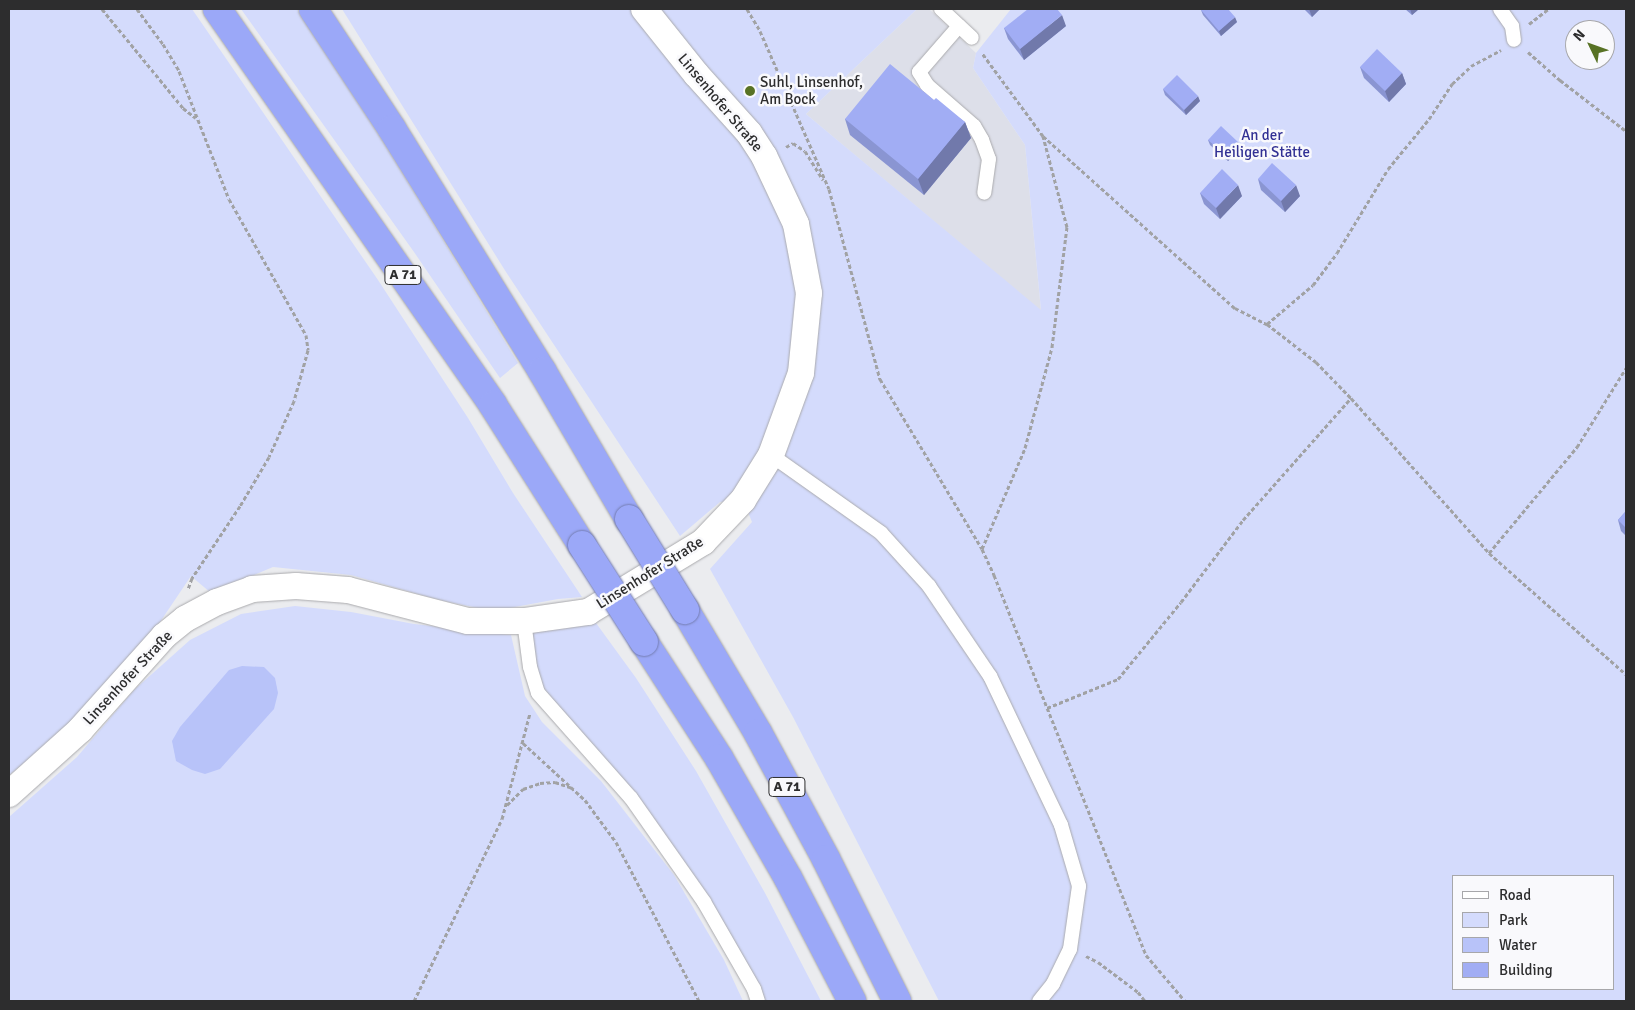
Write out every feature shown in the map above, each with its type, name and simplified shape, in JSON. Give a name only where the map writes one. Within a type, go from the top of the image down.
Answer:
[{"type":"highway","name":"A 71","points":[[217,9],[493,405],[718,758],[773,852],[852,1001]]},
{"type":"highway","name":"A 71","points":[[313,9],[392,129],[542,371],[685,610],[758,734],[822,850],[897,1001]]},
{"type":"street","name":"Linsenhofer Straße","points":[[9,794],[80,730],[164,636],[185,619],[217,602],[252,589],[296,586],[348,590],[468,621],[524,620],[588,612],[703,542],[743,500],[771,455],[801,373],[809,293],[796,224],[766,159],[749,133],[696,74],[644,9]]},
{"type":"lane","points":[[941,9],[972,38]]},
{"type":"lane","points":[[1500,9],[1512,26],[1514,40]]},
{"type":"lane","points":[[959,26],[919,72],[927,85],[974,126],[982,140],[989,159],[984,192]]},
{"type":"lane","points":[[771,455],[881,533],[929,586],[990,676],[1061,825],[1079,886],[1070,949],[1053,984],[1039,1001]]},
{"type":"lane","points":[[524,620],[530,667],[538,693],[631,798],[704,902],[754,989],[758,1001]]},
{"type":"path","points":[[102,9],[183,108],[196,118]]},
{"type":"path","points":[[137,9],[179,72],[229,199],[306,336],[308,350],[294,401],[270,457],[192,578],[183,606],[185,619]]},
{"type":"path","points":[[747,9],[760,31],[829,189],[880,379],[982,549],[1146,955],[1185,1001]]},
{"type":"path","points":[[972,38],[1043,136],[1235,308],[1268,324],[1316,362],[1351,398],[1489,553],[1626,674]]},
{"type":"path","points":[[1268,324],[1314,285],[1337,253],[1388,169],[1429,119],[1452,84],[1471,66],[1499,52],[1514,40],[1560,80],[1626,131]]},
{"type":"path","points":[[982,549],[1025,448],[1052,347],[1067,227],[1043,136]]},
{"type":"path","points":[[766,159],[793,143],[804,151],[829,189]]},
{"type":"path","points":[[1489,553],[1577,447],[1626,368]]},
{"type":"path","points":[[1047,708],[1118,679],[1181,602],[1243,520],[1351,398]]},
{"type":"path","points":[[414,1001],[502,819],[524,743],[526,724],[538,693]]},
{"type":"path","points":[[524,743],[585,800],[616,842],[699,1001]]},
{"type":"path","points":[[506,806],[523,789],[540,783],[555,782],[574,789]]},
{"type":"path","points":[[1070,949],[1098,962],[1138,992],[1145,1001]]},
{"type":"shaded area","points":[[917,9],[929,9],[976,53],[973,68],[1025,145],[1041,311],[806,114]]},
{"type":"green space","points":[[9,9],[192,9],[378,280],[468,418],[513,493],[582,597],[558,599],[493,611],[439,600],[351,575],[273,567],[211,593],[191,576],[158,625],[97,697],[35,755],[9,775]]},
{"type":"green space","points":[[241,9],[297,9],[383,142],[518,363],[500,378],[414,252]]},
{"type":"green space","name":"An der Heiligen Stätte","points":[[342,9],[917,9],[806,114],[1041,310],[1025,145],[973,68],[976,53],[1011,9],[1626,9],[1626,1001],[939,1001],[793,717],[710,569],[752,522],[743,500],[720,502],[680,536],[506,272]]},
{"type":"green space","points":[[295,606],[351,612],[414,624],[511,635],[525,696],[542,722],[601,781],[674,875],[724,960],[743,1001],[9,1001],[9,817],[77,757],[134,690],[190,640],[241,614]]},
{"type":"green space","points":[[588,612],[636,678],[696,771],[765,893],[821,1001],[758,1001],[631,798],[538,693],[524,621]]},
{"type":"water","points":[[242,666],[264,667],[275,678],[278,693],[274,709],[220,769],[205,774],[192,770],[176,761],[172,741],[180,727],[229,670]]},
{"type":"building","points":[[1028,9],[1057,9],[1062,15],[1020,49],[1004,28]]},
{"type":"building","points":[[1202,9],[1228,9],[1235,17],[1219,31]]},
{"type":"building","points":[[1377,49],[1402,73],[1385,91],[1360,67]]},
{"type":"building","points":[[890,64],[934,100],[936,98],[965,122],[918,179],[845,119]]},
{"type":"building","points":[[1177,75],[1198,96],[1184,110],[1163,89]]},
{"type":"building","points":[[1221,126],[1238,142],[1226,156],[1208,140]]},
{"type":"building","points":[[1272,163],[1296,185],[1281,201],[1258,179]]},
{"type":"building","points":[[1222,169],[1238,185],[1216,208],[1200,193]]},
{"type":"building","points":[[1626,511],[1626,528],[1618,520]]},
{"type":"place","name":"Suhl, Linsenhof, Am Bock","points":[[750,91]]}]
